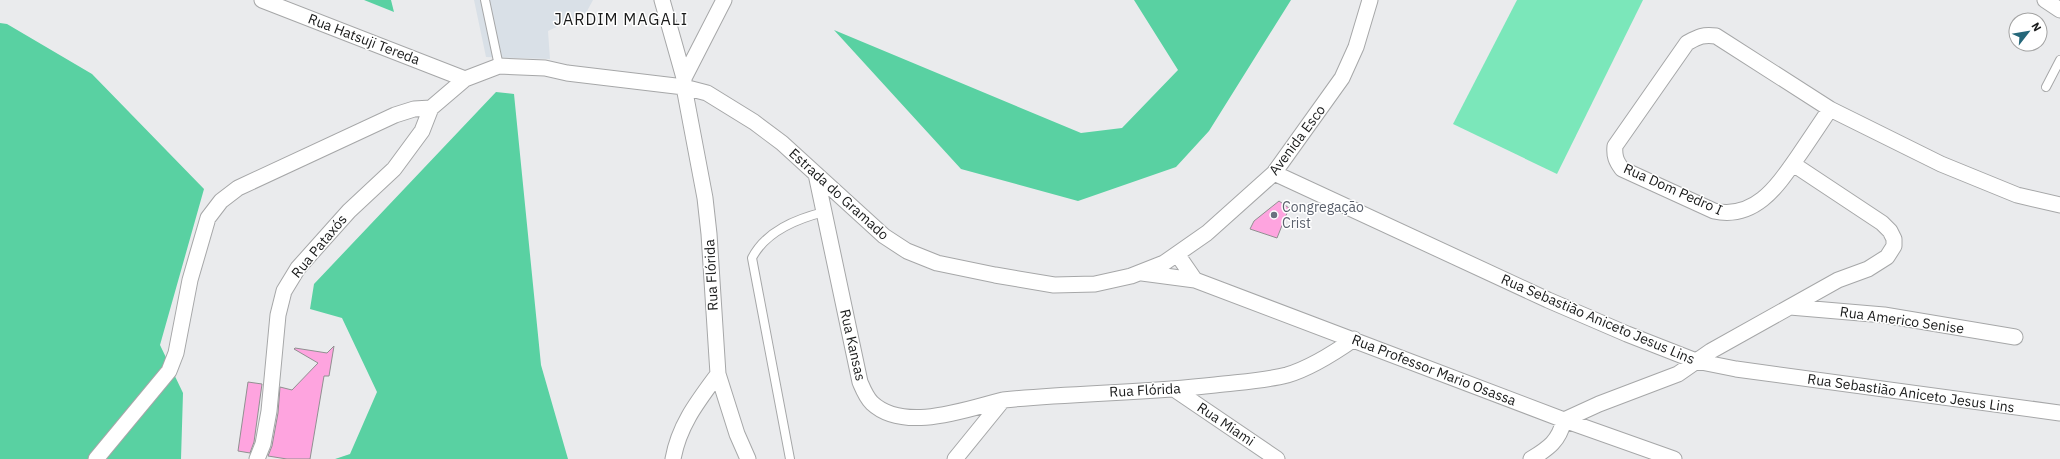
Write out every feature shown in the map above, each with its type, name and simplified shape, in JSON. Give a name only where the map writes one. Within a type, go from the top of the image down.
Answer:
[{"type":"street","name":"Rua Hatsuji Tereda","points":[[262,0],[465,79]]},
{"type":"street","points":[[662,0],[684,83]]},
{"type":"street","points":[[684,83],[724,0]]},
{"type":"street","name":"Avenida Esco","points":[[1140,272],[1164,262],[1177,254],[1206,232],[1274,173],[1342,78],[1356,47],[1370,0]]},
{"type":"street","points":[[2045,0],[2060,10]]},
{"type":"street","name":"Rua Dom Pedro I","points":[[1699,36],[1716,36],[1830,109],[1774,190],[1760,201],[1737,213],[1726,214],[1714,211],[1622,169],[1616,162],[1614,155],[1615,146],[1687,43],[1699,36]]},
{"type":"street","points":[[96,459],[169,371],[176,353],[190,280],[208,218],[221,201],[238,188],[395,115],[414,109],[431,108],[465,79],[498,66]]},
{"type":"street","name":"Estrada do Gramado","points":[[498,66],[546,68],[567,73],[684,83],[707,93],[754,122],[782,143],[884,236],[907,251],[937,263],[995,275],[1054,284],[1095,284],[1140,272]]},
{"type":"street","name":"Rua Flórida","points":[[684,83],[705,198],[709,234],[718,374],[737,434],[748,459]]},
{"type":"street","name":"Rua Pataxós","points":[[257,459],[263,444],[270,411],[278,315],[284,291],[298,268],[349,210],[394,168],[422,131],[431,108]]},
{"type":"street","points":[[1830,109],[1940,164],[2017,196],[2060,205]]},
{"type":"street","points":[[1531,459],[1548,448],[1556,440],[1561,433],[1564,420],[1599,404],[1666,380],[1678,374],[1711,351],[1838,280],[1868,269],[1887,257],[1894,246],[1894,239],[1890,231],[1882,224],[1793,164]]},
{"type":"street","name":"Rua Sebastião Aniceto Jesus Lins","points":[[1274,173],[1548,300],[1696,361],[1736,369],[2060,413]]},
{"type":"street","name":"Rua Kansas","points":[[816,174],[860,382],[866,396],[873,404],[885,412],[914,418],[935,416],[1003,400]]},
{"type":"street","points":[[1177,254],[1194,280]]},
{"type":"street","name":"Rua Professor Mario Osassa","points":[[1140,272],[1194,280],[1354,339],[1564,420],[1674,459]]},
{"type":"street","name":"Rua Americo Senise","points":[[1790,307],[1884,315],[2015,337]]},
{"type":"street","name":"Rua Flórida","points":[[1003,400],[1052,395],[1174,389],[1263,380],[1289,374],[1313,364],[1354,339]]},
{"type":"street","points":[[673,459],[676,443],[690,413],[718,374]]},
{"type":"street","name":"Rua Miami","points":[[1174,389],[1277,459]]},
{"type":"street","points":[[955,459],[1003,400]]},
{"type":"lane","points":[[485,0],[498,66]]},
{"type":"lane","points":[[2046,87],[2060,60]]},
{"type":"lane","points":[[790,459],[752,258],[759,246],[785,225],[824,212]]},
{"type":"shaded area","points":[[474,0],[593,0],[586,13],[548,31],[550,59],[486,57]]},
{"type":"green space","points":[[364,0],[391,0],[394,12]]},
{"type":"green space","points":[[1134,0],[1291,0],[1209,131],[1176,167],[1078,201],[961,169],[834,30],[1081,133],[1122,128],[1178,70]]},
{"type":"green space","points":[[1517,0],[1643,0],[1557,174],[1453,124]]},
{"type":"green space","points":[[0,23],[7,24],[92,74],[204,189],[160,345],[183,393],[181,459],[0,459]]},
{"type":"green space","points":[[496,92],[514,94],[541,365],[568,459],[335,459],[350,454],[377,392],[342,318],[310,309],[314,284]]},
{"type":"building","name":"Congregação Crist","points":[[1279,201],[1289,208],[1277,238],[1250,229],[1254,221]]},
{"type":"building","points":[[334,346],[329,376],[324,376],[310,459],[287,459],[268,456],[272,446],[278,413],[280,387],[292,390],[318,363],[294,349],[327,353]]},
{"type":"building","points":[[248,382],[262,384],[254,442],[250,453],[238,451]]},
{"type":"place","name":"Congregação Crist","points":[[1274,215]]},
{"type":"district","name":"JARDIM MAGALI","points":[[621,19]]}]
